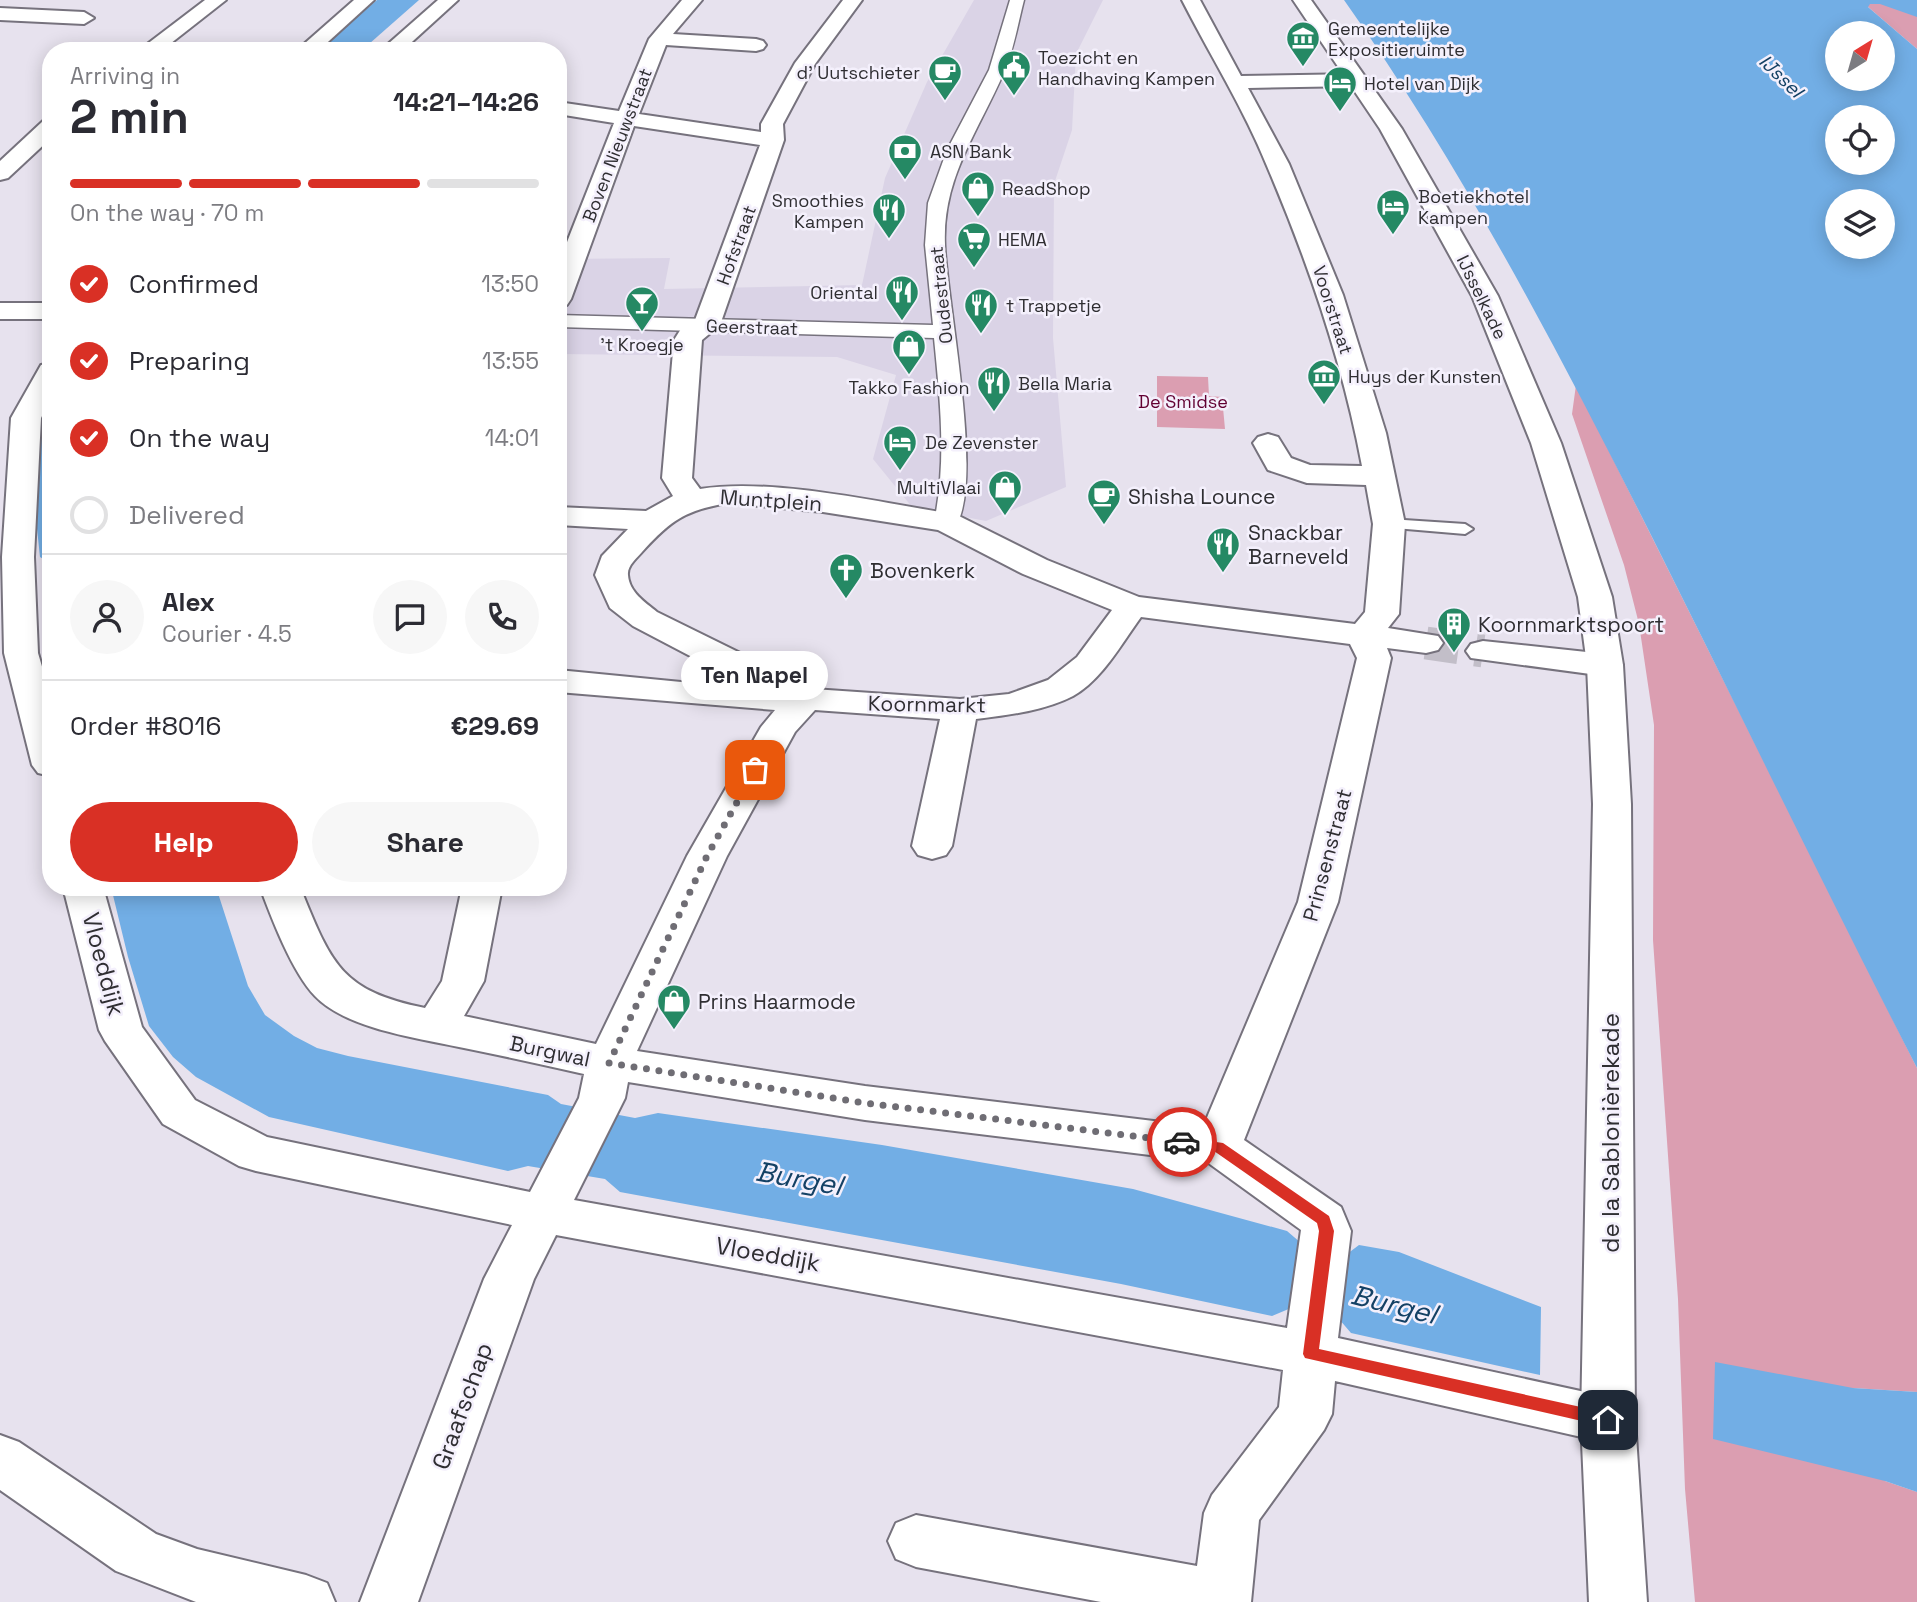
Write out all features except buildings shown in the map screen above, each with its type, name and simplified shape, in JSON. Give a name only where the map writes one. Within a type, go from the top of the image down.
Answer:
[{"type":"street","points":[[160,42],[217,0]]},
{"type":"street","points":[[316,42],[365,0]]},
{"type":"street","points":[[400,42],[449,0]]},
{"type":"street","name":"Boven Nieuwstraat","points":[[567,275],[625,119],[659,39],[677,15],[693,0]]},
{"type":"street","name":"Hofstraat","points":[[691,500],[677,478],[688,340],[694,330],[707,325],[773,140],[772,124],[805,62],[853,0]]},
{"type":"street","name":"Oudestraat","points":[[946,522],[953,489],[953,420],[935,245],[937,203],[956,150],[997,70],[1017,0]]},
{"type":"street","name":"Voorstraat","points":[[1191,0],[1216,49],[1237,82],[1278,164],[1330,295],[1371,433],[1389,524],[1382,614],[1363,636]]},
{"type":"street","name":"IJsselkade","points":[[1302,0],[1391,129],[1490,308],[1546,443],[1577,534],[1595,597],[1605,665]]},
{"type":"street","points":[[0,14],[84,18]]},
{"type":"street","points":[[659,39],[756,45]]},
{"type":"street","points":[[1237,82],[1358,80]]},
{"type":"street","points":[[567,109],[773,140]]},
{"type":"street","points":[[0,173],[42,135]]},
{"type":"street","points":[[0,311],[42,311]]},
{"type":"street","name":"Geerstraat","points":[[567,321],[946,332]]},
{"type":"street","points":[[42,388],[26,418],[26,572],[21,653],[42,731]]},
{"type":"street","points":[[1268,443],[1279,464],[1307,474],[1380,476]]},
{"type":"street","name":"Muntplein","points":[[807,699],[763,680],[645,619],[622,601],[611,575],[614,563],[653,521],[670,509],[691,500],[728,494],[879,509],[946,522]]},
{"type":"street","points":[[567,516],[653,521]]},
{"type":"street","points":[[946,522],[1035,567],[1132,606],[1426,643]]},
{"type":"street","name":"Koornmarkt","points":[[807,699],[960,710],[1014,704],[1061,688],[1088,664],[1132,606]]},
{"type":"street","name":"Prinsenstraat","points":[[1218,1146],[1318,902],[1374,658],[1363,636]]},
{"type":"street","points":[[1483,651],[1605,665]]},
{"type":"street","name":"de la Sablonièrekade","points":[[1605,665],[1612,804],[1608,1420],[1618,1602]]},
{"type":"street","points":[[567,682],[758,700],[807,699]]},
{"type":"street","name":"Graafschap","points":[[389,1602],[509,1279],[606,1081],[707,856],[779,727],[807,699]]},
{"type":"street","points":[[932,846],[960,710]]},
{"type":"street","name":"Vloeddijk","points":[[85,896],[121,1030],[179,1112],[256,1153],[552,1195],[1312,1337],[1608,1420]]},
{"type":"street","name":"Burgwal","points":[[283,896],[299,936],[329,985],[345,998],[388,1016],[606,1081],[865,1103],[1218,1146],[1325,1226],[1312,1337]]},
{"type":"street","points":[[435,1028],[464,981],[480,896]]},
{"type":"street","points":[[916,1541],[1222,1600],[1232,1513],[1305,1414],[1312,1337]]},
{"type":"street","points":[[0,1459],[136,1553],[197,1576],[306,1602]]},
{"type":"lane","points":[[1389,524],[1465,529]]},
{"type":"shaded area","points":[[974,0],[1103,0],[1076,54],[1072,130],[1054,184],[1053,338],[1066,487],[986,521],[912,507],[873,459],[896,375],[837,357],[567,354],[567,259],[670,258],[664,289],[862,285],[885,178],[927,82]]},
{"type":"green space","points":[[1860,0],[1917,0],[1917,49],[1895,30],[1895,21],[1884,21]]},
{"type":"green space","name":"De Smidse","points":[[1157,376],[1208,377],[1209,396],[1222,397],[1225,429],[1157,427]]},
{"type":"green space","points":[[1576,385],[1917,1068],[1917,1392],[1853,1388],[1885,1481],[1917,1492],[1917,1602],[1695,1602],[1685,1489],[1678,1299],[1653,940],[1654,725],[1639,624],[1624,565],[1572,414]]},
{"type":"water","points":[[377,0],[419,0],[371,42],[328,42]]},
{"type":"water","name":"IJssel","points":[[1344,0],[1917,0],[1917,17],[1880,4],[1870,4],[1868,7],[1884,21],[1825,21],[1825,91],[1895,91],[1895,30],[1917,49],[1917,1068],[1582,401],[1509,264],[1430,130]]},
{"type":"water","points":[[42,416],[42,558],[34,500],[38,430]]},
{"type":"water","name":"Burgel","points":[[113,896],[219,896],[248,986],[265,1015],[294,1036],[317,1048],[548,1095],[561,1104],[635,1118],[658,1113],[882,1145],[1133,1189],[1287,1231],[1301,1243],[1347,1254],[1359,1245],[1399,1252],[1541,1307],[1540,1375],[1351,1333],[1339,1319],[1291,1308],[1272,1316],[1121,1284],[620,1192],[605,1179],[528,1166],[508,1171],[269,1117],[196,1077],[173,1057],[149,1026]]},
{"type":"water","points":[[1715,1362],[1853,1388],[1917,1392],[1917,1492],[1885,1481],[1713,1439]]},
{"type":"tunnel","points":[[1426,643],[1483,651]]},
{"type":"way so far","points":[[755,770],[707,856],[609,1063],[865,1103],[1182,1142]]},
{"type":"place","name":"Gemeentelijke Expositieruimte","points":[[1303,68]]},
{"type":"place","name":"Toezicht en Handhaving Kampen","points":[[1014,97]]},
{"type":"place","name":"d' Uutschieter","points":[[945,102]]},
{"type":"place","name":"Hotel van Dijk","points":[[1340,113]]},
{"type":"place","name":"ASN Bank","points":[[905,181]]},
{"type":"place","name":"ReadShop","points":[[978,218]]},
{"type":"place","name":"Boetiekhotel Kampen","points":[[1393,236]]},
{"type":"place","name":"Smoothies Kampen","points":[[889,240]]},
{"type":"place","name":"HEMA","points":[[974,269]]},
{"type":"place","name":"Oriental","points":[[902,322]]},
{"type":"place","name":"'t Kroegje","points":[[642,333]]},
{"type":"place","name":"t Trappetje","points":[[981,335]]},
{"type":"place","name":"Takko Fashion","points":[[909,376]]},
{"type":"place","name":"Huys der Kunsten","points":[[1324,406]]},
{"type":"place","name":"Bella Maria","points":[[994,413]]},
{"type":"place","name":"De Zevenster","points":[[900,472]]},
{"type":"place","name":"MultiVlaai","points":[[1005,517]]},
{"type":"place","name":"Shisha Lounce","points":[[1104,526]]},
{"type":"place","name":"Snackbar Barneveld","points":[[1223,574]]},
{"type":"place","name":"Bovenkerk","points":[[846,600]]},
{"type":"place","name":"Koornmarktspoort","points":[[1454,654]]},
{"type":"place","name":"Ten Napel","points":[[755,770]]},
{"type":"place","name":"Prins Haarmode","points":[[674,1031]]},
{"type":"route","points":[[1182,1142],[1218,1146],[1324,1220],[1326,1231],[1311,1354],[1608,1420]]}]
